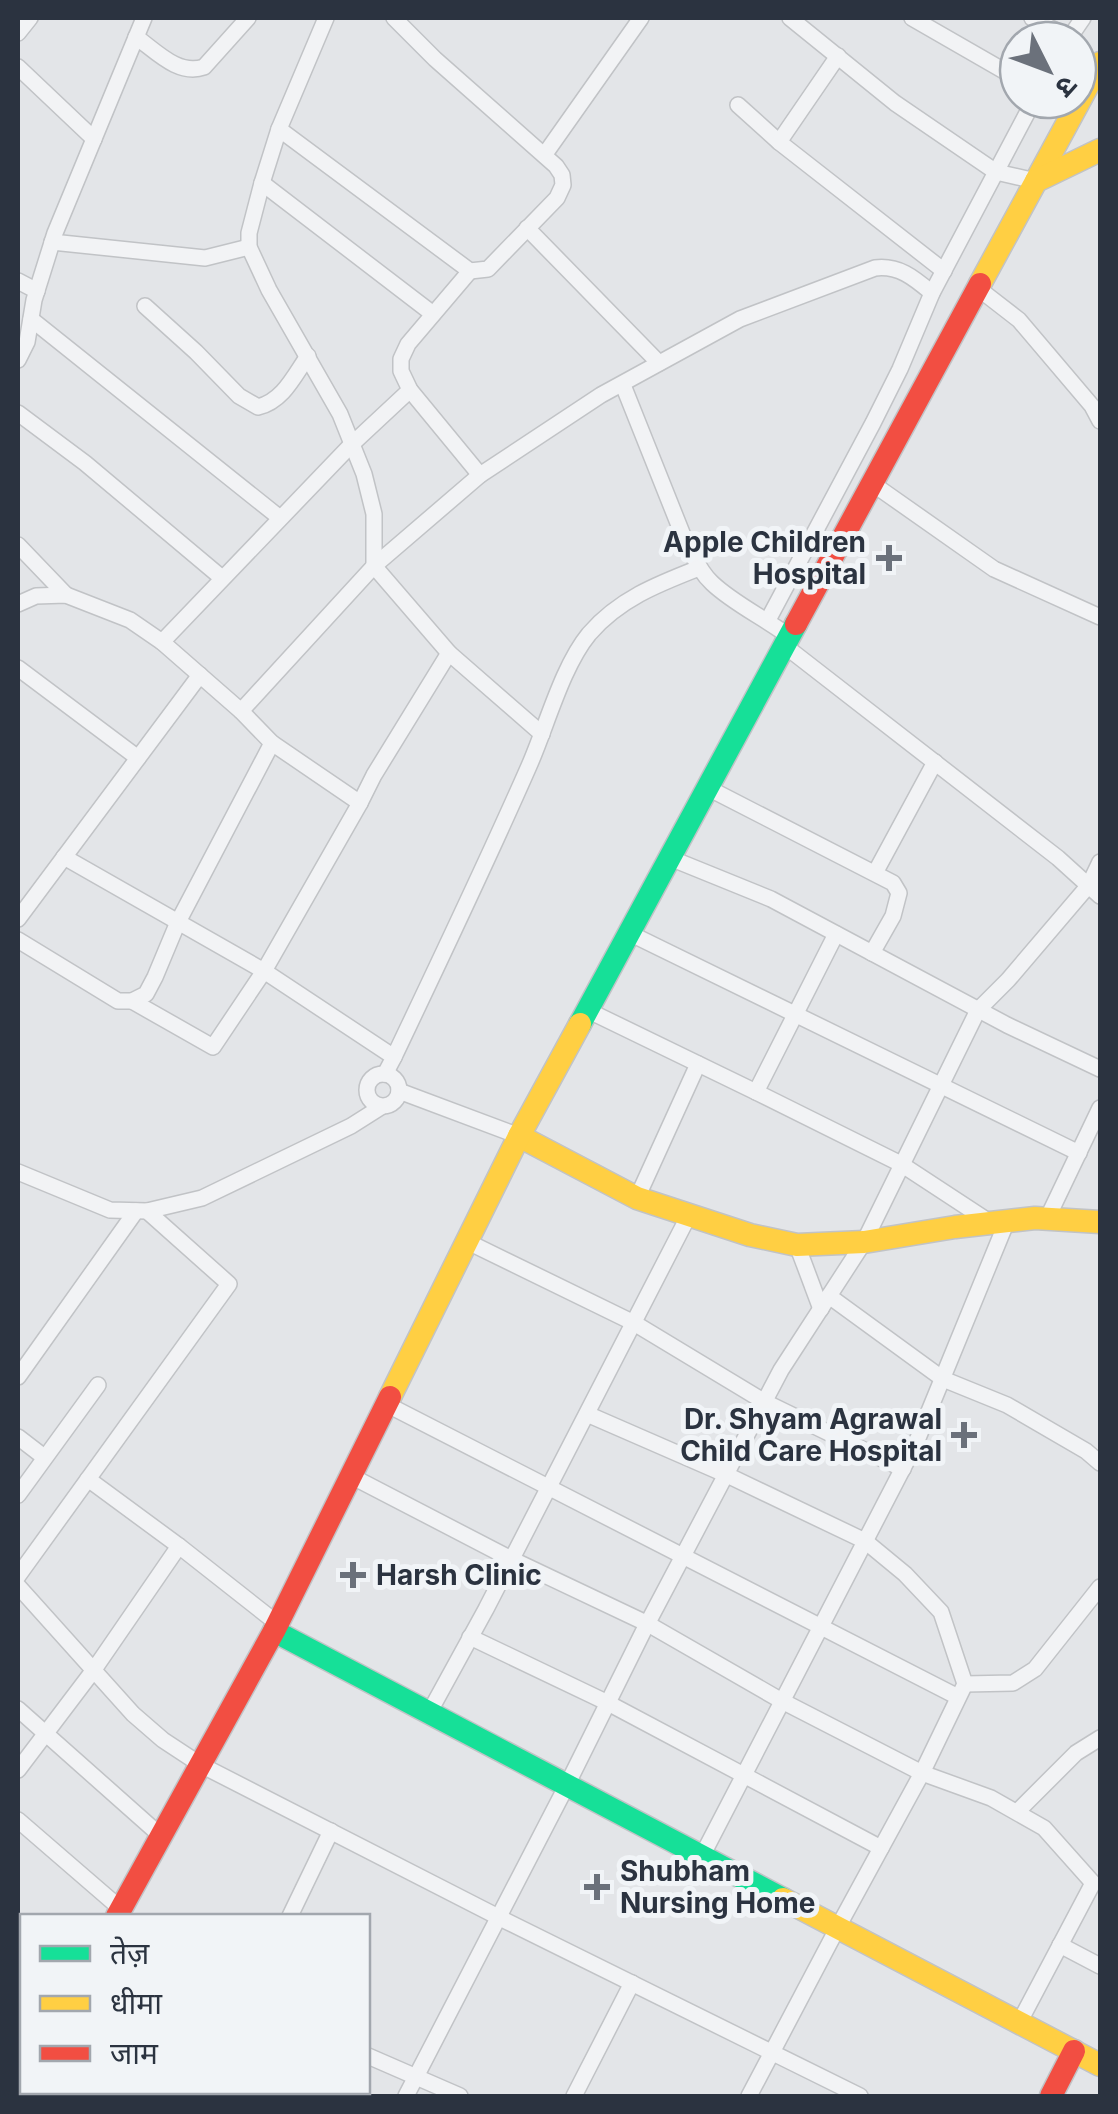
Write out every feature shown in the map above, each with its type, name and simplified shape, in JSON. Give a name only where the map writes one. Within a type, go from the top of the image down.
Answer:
[{"type":"street","points":[[18,32],[30,18]]},
{"type":"street","points":[[18,360],[27,342],[52,242],[144,18]]},
{"type":"street","points":[[136,37],[182,70],[194,70],[204,66],[248,18]]},
{"type":"street","points":[[326,18],[279,129],[262,183],[249,248],[340,414],[364,474],[374,514],[374,566],[448,653],[542,734]]},
{"type":"street","points":[[394,18],[562,174],[563,185],[557,198],[488,269],[470,271],[408,344],[401,359],[401,371],[410,390],[480,475]]},
{"type":"street","points":[[544,154],[641,18]]},
{"type":"street","points":[[790,18],[895,103],[996,172],[1036,181],[1100,150]]},
{"type":"street","points":[[912,18],[998,67]]},
{"type":"street","points":[[779,142],[838,56]]},
{"type":"street","points":[[18,1820],[119,1913],[276,1628],[519,1136],[1100,63]]},
{"type":"street","points":[[18,67],[94,139]]},
{"type":"street","points":[[738,105],[944,272]]},
{"type":"street","points":[[768,620],[873,423],[932,292],[1023,120]]},
{"type":"street","points":[[279,129],[470,271]]},
{"type":"street","points":[[262,183],[433,314]]},
{"type":"street","points":[[527,228],[659,364]]},
{"type":"street","points":[[52,242],[205,258],[249,248]]},
{"type":"street","points":[[241,711],[374,566],[480,475],[601,395],[740,319],[874,268],[888,266],[908,274],[932,292]]},
{"type":"street","points":[[18,281],[37,291]]},
{"type":"street","points":[[979,289],[1019,320],[1100,420]]},
{"type":"street","points":[[145,306],[238,396],[258,407],[272,404],[308,356]]},
{"type":"street","points":[[31,319],[280,518]]},
{"type":"street","points":[[623,385],[699,568],[722,592],[768,620],[788,642],[1094,890]]},
{"type":"street","points":[[162,642],[410,390]]},
{"type":"street","points":[[18,413],[85,463],[222,578]]},
{"type":"street","points":[[873,484],[994,569],[1100,618]]},
{"type":"street","points":[[18,545],[66,594],[130,620],[162,642],[272,743],[360,803]]},
{"type":"street","points":[[385,1074],[488,858],[574,654],[590,632],[616,608],[646,589],[699,568]]},
{"type":"street","points":[[18,604],[36,596],[66,594]]},
{"type":"street","points":[[18,940],[118,1001],[132,1002],[213,1047],[264,971],[448,653]]},
{"type":"street","points":[[18,668],[138,758]]},
{"type":"street","points":[[18,919],[200,675]]},
{"type":"street","points":[[132,1002],[146,994],[178,922],[272,743]]},
{"type":"street","points":[[875,873],[935,762]]},
{"type":"street","points":[[708,788],[892,883],[899,893],[893,916],[872,953]]},
{"type":"street","points":[[64,856],[264,971],[394,1057]]},
{"type":"street","points":[[670,858],[771,899],[978,1010],[1100,1069]]},
{"type":"street","points":[[406,2096],[782,1370],[864,1242],[978,1010],[1094,890],[1100,862]]},
{"type":"street","points":[[630,933],[1079,1153]]},
{"type":"street","points":[[756,1092],[836,934]]},
{"type":"street","points":[[588,1010],[901,1164],[999,1222]]},
{"type":"street","points":[[637,1198],[698,1064]]},
{"type":"street","points":[[382,1107],[372,1102],[366,1088],[375,1076],[385,1074],[394,1078],[399,1091],[519,1136],[637,1198],[750,1235],[797,1244],[864,1242],[1047,1218],[1100,1222]]},
{"type":"street","points":[[18,1172],[110,1210],[142,1211],[202,1198],[392,1104],[399,1091]]},
{"type":"street","points":[[1047,1218],[1100,1108]]},
{"type":"street","points":[[18,1377],[142,1211]]},
{"type":"street","points":[[18,1576],[229,1284],[142,1211]]},
{"type":"street","points":[[429,1712],[690,1215]]},
{"type":"street","points":[[702,1856],[902,1469],[943,1379],[999,1222]]},
{"type":"street","points":[[466,1242],[634,1323],[765,1402],[902,1469]]},
{"type":"street","points":[[797,1244],[825,1303],[943,1379],[1007,1405],[1086,1450],[1100,1463]]},
{"type":"street","points":[[18,1495],[98,1385]]},
{"type":"street","points":[[386,1404],[820,1626],[962,1690],[1014,1683],[1035,1669],[1100,1587]]},
{"type":"street","points":[[587,1414],[865,1541],[905,1574],[941,1612],[962,1690],[922,1773],[749,2096]]},
{"type":"street","points":[[18,1436],[44,1457]]},
{"type":"street","points":[[351,1476],[648,1624],[922,1773],[991,1798],[1044,1828],[1097,1885],[1020,2023]]},
{"type":"street","points":[[88,1479],[180,1546],[276,1628],[1100,2065]]},
{"type":"street","points":[[18,1770],[180,1546]]},
{"type":"street","points":[[18,1586],[133,1714],[200,1764],[860,2096]]},
{"type":"street","points":[[470,1637],[608,1704],[881,1848]]},
{"type":"street","points":[[18,1708],[161,1836]]},
{"type":"street","points":[[1016,1812],[1076,1753],[1100,1738]]},
{"type":"street","points":[[291,1914],[331,1831]]},
{"type":"street","points":[[1060,1946],[1100,1966]]},
{"type":"street","points":[[574,2096],[632,1983]]},
{"type":"street","points":[[1051,2096],[1074,2052]]},
{"type":"street","points":[[370,2057],[460,2096]]},
{"type":"traffic: fast","points":[[580,1024],[796,624]]},
{"type":"traffic: fast","points":[[274,1631],[783,1899]]},
{"type":"traffic: slow","points":[[1036,181],[1100,63]]},
{"type":"traffic: slow","points":[[980,284],[1036,181],[1100,150]]},
{"type":"traffic: slow","points":[[390,1397],[519,1136],[580,1024]]},
{"type":"traffic: slow","points":[[519,1136],[637,1198],[750,1235],[797,1245],[864,1242],[1035,1218],[1100,1222]]},
{"type":"traffic: slow","points":[[783,1899],[1100,2065]]},
{"type":"traffic: slow","points":[[18,2094],[20,2090]]},
{"type":"traffic: jam","points":[[796,624],[980,284]]},
{"type":"traffic: jam","points":[[118,1914],[274,1631],[390,1397]]},
{"type":"traffic: jam","points":[[1051,2096],[1074,2051]]},
{"type":"place","name":"Apple Children Hospital","points":[[889,558]]},
{"type":"place","name":"Dr. Shyam Agrawal Child Care Hospital","points":[[964,1435]]},
{"type":"place","name":"Harsh Clinic","points":[[353,1575]]},
{"type":"place","name":"Shubham Nursing Home","points":[[597,1887]]}]
